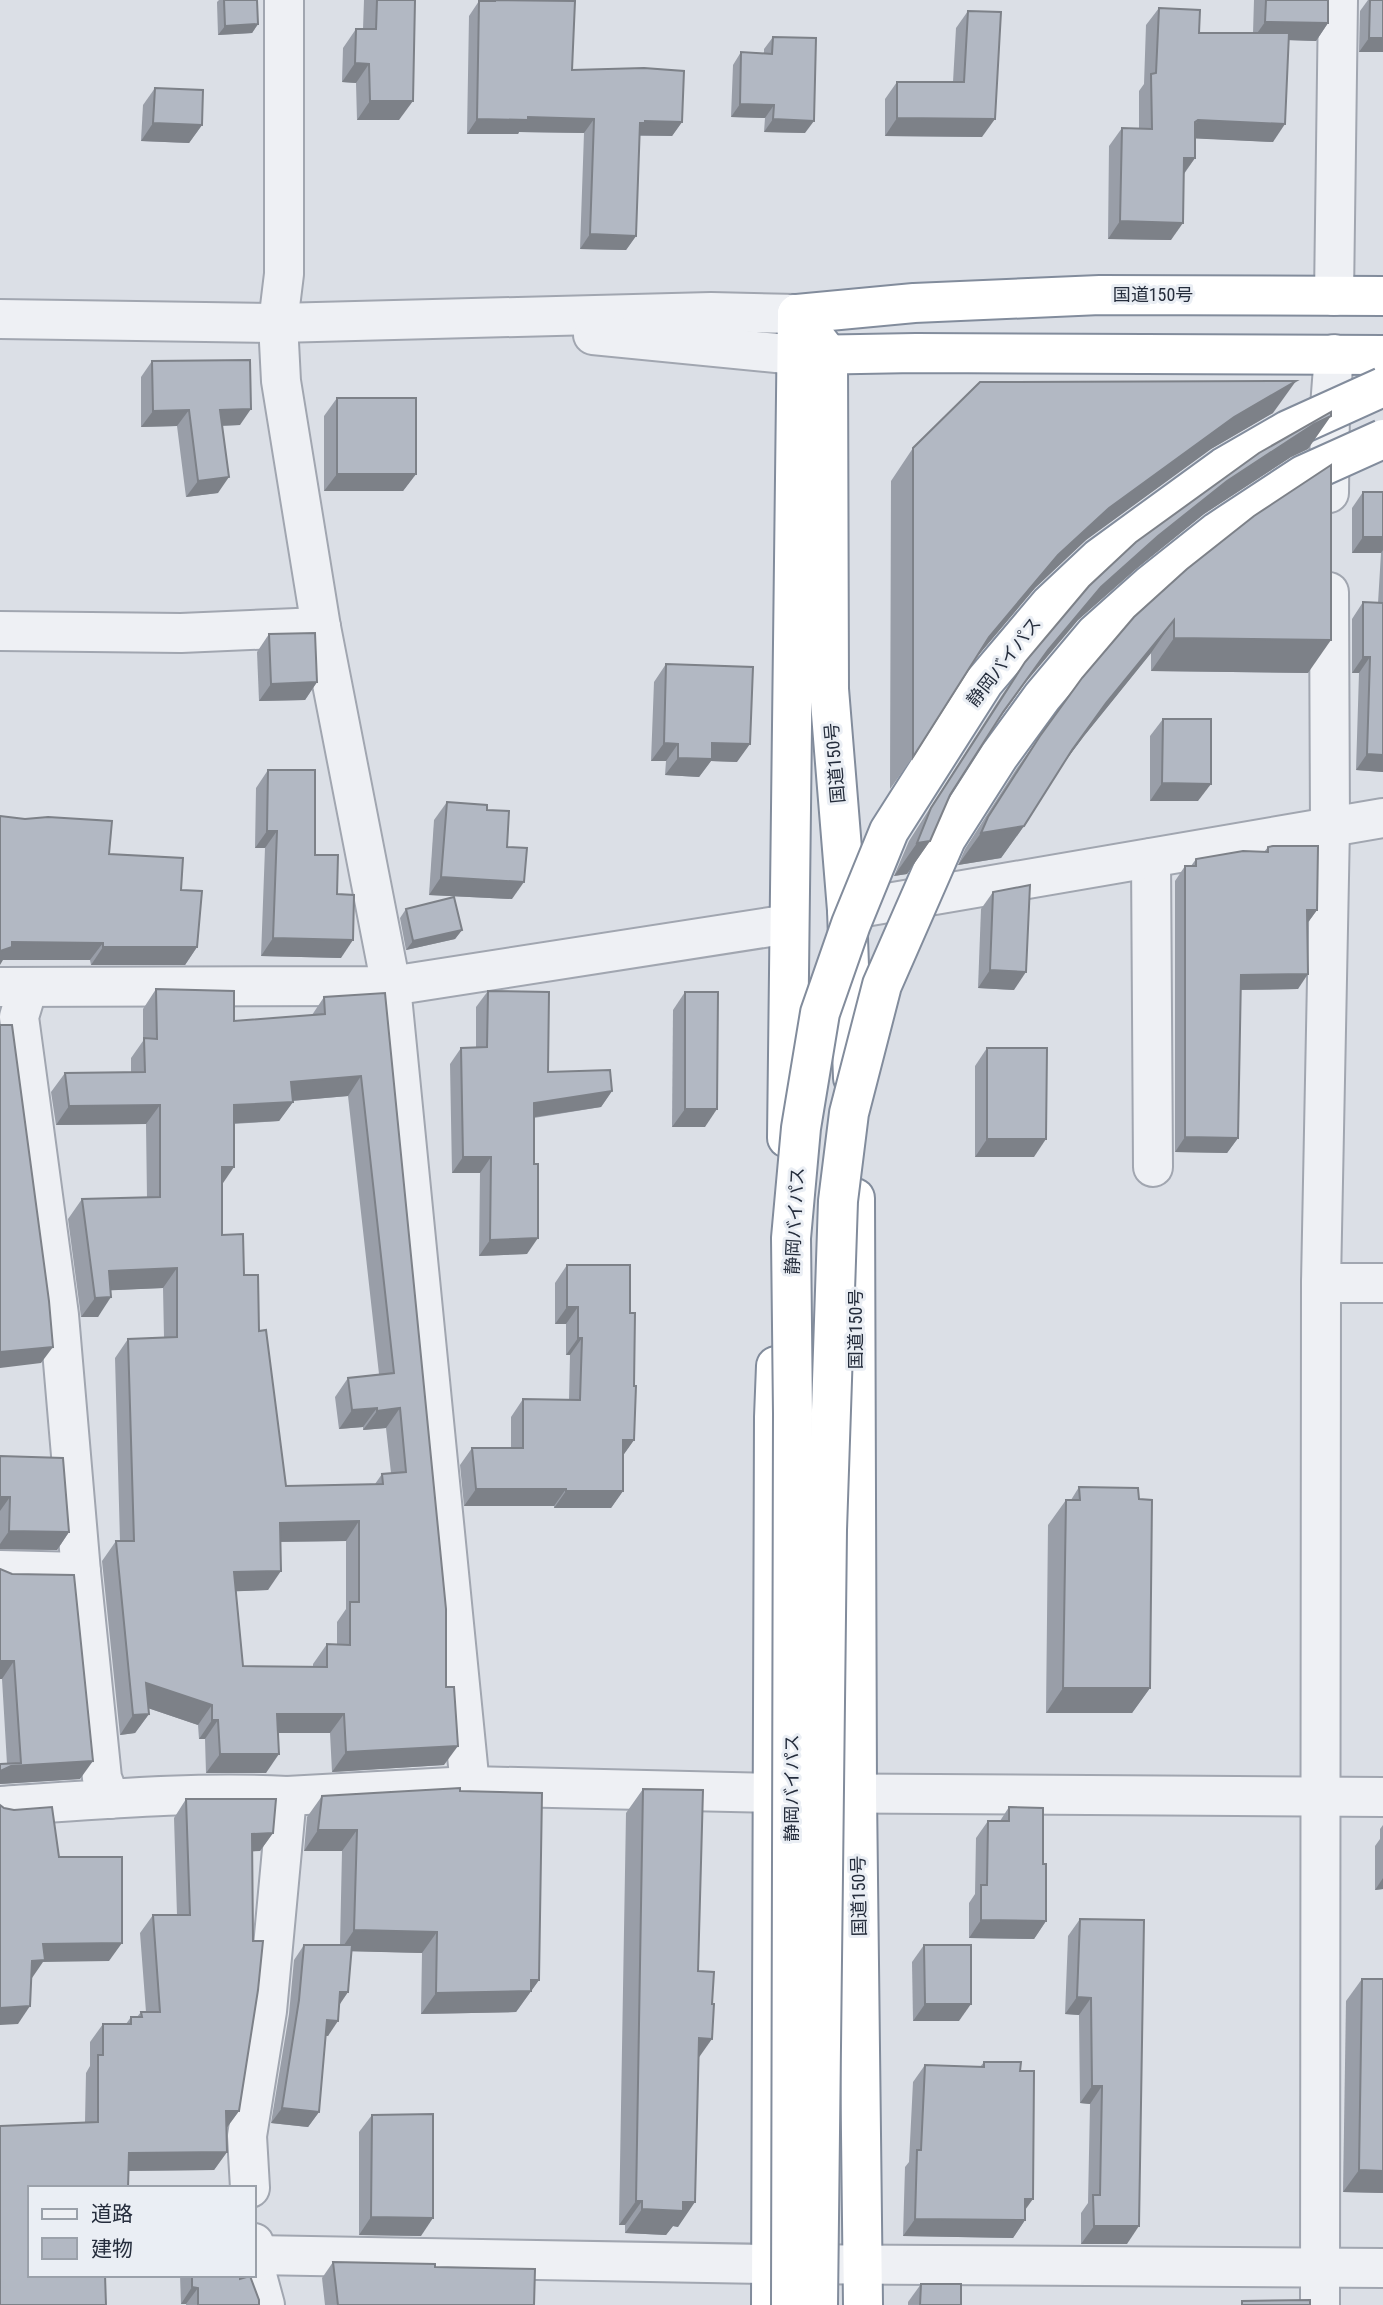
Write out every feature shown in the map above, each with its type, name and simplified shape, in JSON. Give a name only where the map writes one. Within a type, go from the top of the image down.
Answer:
[{"type":"highway","name":"国道150号","points":[[797,314],[914,303],[1100,295],[1383,296]]},
{"type":"highway","points":[[771,2305],[774,1417],[789,1102],[789,924],[812,354],[797,314]]},
{"type":"highway","name":"国道150号","points":[[812,354],[829,689],[847,910],[855,1147],[857,1793],[863,2305]]},
{"type":"highway","points":[[812,354],[1383,355]]},
{"type":"highway","name":"静岡バイパス","points":[[791,2305],[791,1238],[802,1128],[820,1013],[850,924],[889,831],[984,682],[1051,604],[1099,558],[1224,467],[1288,430],[1383,387]]},
{"type":"highway","name":"静岡バイパス","points":[[818,2305],[827,1530],[838,1201],[849,1113],[882,985],[946,839],[999,756],[1042,697],[1095,634],[1150,585],[1218,531],[1303,475],[1383,439]]},
{"type":"street","points":[[284,0],[284,274],[278,323],[281,381],[321,627],[391,986],[470,1786]]},
{"type":"street","points":[[1334,296],[1338,0]]},
{"type":"street","points":[[0,319],[278,323],[711,312],[797,314]]},
{"type":"street","points":[[436,320],[812,354]]},
{"type":"street","points":[[1320,2305],[1321,1283],[1330,827],[1330,407],[1334,354]]},
{"type":"street","points":[[0,631],[181,633],[321,627]]},
{"type":"street","points":[[847,910],[1383,818]]},
{"type":"street","points":[[1151,858],[1153,1167]]},
{"type":"street","points":[[110,1799],[102,1778],[59,1315],[14,987],[391,986],[789,924]]},
{"type":"street","points":[[1321,1283],[1383,1283]]},
{"type":"street","points":[[0,1570],[81,1572]]},
{"type":"street","points":[[0,1806],[110,1799],[287,1796],[470,1786],[773,1793],[1383,1797]]},
{"type":"street","points":[[250,2186],[247,2136],[267,2011],[287,1796]]},
{"type":"street","points":[[256,2255],[771,2264],[1383,2268]]},
{"type":"street","points":[[256,2272],[265,2305]]},
{"type":"building","points":[[224,0],[257,0],[258,24],[225,26]]},
{"type":"building","points":[[377,0],[415,0],[413,101],[370,101],[369,64],[355,63],[356,29],[376,29]]},
{"type":"building","points":[[1266,0],[1328,0],[1328,23],[1265,22]]},
{"type":"building","points":[[1370,0],[1383,0],[1383,38],[1369,38]]},
{"type":"building","points":[[479,1],[575,1],[572,70],[644,68],[684,71],[682,122],[640,123],[636,236],[590,234],[594,119],[477,119]]},
{"type":"building","points":[[1159,8],[1200,10],[1199,33],[1289,33],[1285,124],[1198,120],[1195,122],[1195,158],[1184,158],[1183,223],[1120,221],[1122,128],[1152,129],[1151,74],[1156,73]]},
{"type":"building","points":[[968,11],[1001,12],[995,119],[897,118],[897,82],[964,82]]},
{"type":"building","points":[[773,37],[816,38],[814,121],[773,119],[774,105],[740,104],[741,52],[772,54]]},
{"type":"building","points":[[155,88],[203,90],[202,125],[153,123]]},
{"type":"building","points":[[250,360],[251,409],[220,410],[229,477],[198,481],[189,410],[153,411],[152,361]]},
{"type":"building","points":[[1296,381],[1234,417],[1109,508],[1058,555],[989,637],[913,757],[913,448],[980,382]]},
{"type":"building","points":[[337,398],[416,398],[416,474],[337,474]]},
{"type":"building","points":[[1331,412],[1331,416],[1314,424],[1227,481],[1158,536],[1101,587],[1048,650],[1003,712],[950,795],[930,841],[917,843],[931,808],[1025,662],[1089,586],[1136,542],[1259,453]]},
{"type":"building","points":[[1331,465],[1331,640],[1174,638],[1174,620],[1106,703],[1072,750],[1024,826],[981,833],[988,817],[1040,736],[1082,678],[1134,617],[1187,569],[1254,516]]},
{"type":"building","points":[[1363,492],[1383,492],[1383,537],[1363,537]]},
{"type":"building","points":[[1363,602],[1383,603],[1383,755],[1367,754],[1370,657],[1363,657]]},
{"type":"building","points":[[315,633],[317,682],[271,684],[269,634]]},
{"type":"building","points":[[666,664],[753,667],[750,744],[712,743],[712,759],[678,758],[678,744],[664,743]]},
{"type":"building","points":[[1163,719],[1211,719],[1211,784],[1162,783]]},
{"type":"building","points":[[268,770],[315,770],[315,855],[338,855],[337,894],[354,895],[353,940],[273,938],[277,831],[267,831]]},
{"type":"building","points":[[447,802],[487,805],[487,810],[509,811],[507,847],[527,848],[524,882],[441,877]]},
{"type":"building","points":[[0,816],[112,821],[109,854],[183,858],[181,890],[202,891],[197,947],[103,947],[103,943],[12,942],[12,947],[0,951]]},
{"type":"building","points":[[1318,846],[1317,910],[1307,910],[1308,974],[1241,975],[1238,1138],[1185,1137],[1185,866],[1196,866],[1196,859],[1243,851],[1268,852],[1268,847]]},
{"type":"building","points":[[1030,885],[1026,972],[990,970],[993,892]]},
{"type":"building","points":[[454,897],[462,930],[413,941],[406,909]]},
{"type":"building","points":[[156,989],[234,991],[234,1021],[325,1014],[324,997],[385,993],[446,1609],[446,1687],[454,1687],[458,1746],[346,1752],[344,1714],[277,1714],[279,1754],[220,1754],[218,1720],[212,1720],[212,1705],[146,1683],[149,1714],[133,1715],[116,1541],[134,1541],[128,1339],[177,1337],[177,1268],[109,1271],[111,1297],[95,1298],[82,1199],[160,1197],[160,1105],[69,1106],[65,1073],[145,1072],[144,1038],[157,1039]],"holes":[[[361,1076],[394,1373],[348,1378],[352,1410],[400,1408],[406,1472],[382,1474],[383,1484],[286,1486],[266,1330],[259,1331],[258,1275],[244,1275],[243,1234],[222,1235],[222,1167],[234,1167],[234,1105],[293,1102],[291,1082]],[[359,1521],[359,1602],[350,1602],[350,1645],[327,1644],[327,1667],[243,1666],[234,1572],[281,1571],[280,1523]]]},
{"type":"building","points":[[488,991],[549,992],[548,1072],[610,1070],[612,1091],[534,1103],[534,1164],[538,1164],[538,1238],[490,1240],[491,1157],[463,1157],[461,1048],[487,1047]]},
{"type":"building","points":[[685,992],[718,992],[717,1109],[685,1109]]},
{"type":"building","points":[[0,1025],[12,1025],[53,1347],[0,1352]]},
{"type":"building","points":[[987,1048],[1047,1048],[1046,1139],[987,1139]]},
{"type":"building","points":[[567,1265],[630,1265],[630,1313],[635,1313],[636,1386],[634,1440],[623,1440],[623,1491],[476,1489],[472,1448],[523,1448],[523,1399],[580,1400],[582,1338],[578,1338],[578,1307],[567,1307]]},
{"type":"building","points":[[0,1456],[63,1458],[69,1532],[9,1531],[10,1497],[0,1497]]},
{"type":"building","points":[[1079,1487],[1138,1488],[1139,1499],[1152,1500],[1150,1688],[1063,1688],[1066,1500],[1080,1500]]},
{"type":"building","points":[[0,1569],[12,1574],[74,1575],[93,1761],[11,1766],[0,1771],[0,1764],[21,1763],[14,1661],[0,1661]]},
{"type":"building","points":[[460,1788],[460,1791],[542,1793],[539,1980],[531,1980],[531,1991],[436,1993],[437,1932],[354,1930],[357,1830],[318,1830],[322,1796]]},
{"type":"building","points":[[643,1789],[703,1790],[698,1971],[714,1972],[714,2004],[712,2039],[699,2038],[695,2202],[683,2202],[683,2211],[642,2209],[642,2201],[636,2201]]},
{"type":"building","points":[[186,1799],[276,1799],[273,1833],[252,1834],[253,1941],[263,1941],[239,2111],[226,2111],[227,2152],[129,2153],[128,2186],[28,2186],[28,2277],[105,2277],[106,2305],[0,2305],[0,2126],[98,2122],[98,2055],[103,2055],[103,2024],[131,2024],[131,2017],[142,2017],[141,2012],[160,2012],[153,1915],[190,1915]]},
{"type":"building","points":[[0,1805],[14,1810],[52,1807],[59,1857],[122,1857],[122,1943],[43,1944],[45,1960],[32,1961],[30,2006],[0,2008]]},
{"type":"building","points":[[1009,1807],[1043,1808],[1046,1921],[981,1920],[981,1885],[987,1885],[988,1821],[1009,1821]]},
{"type":"building","points":[[1080,1919],[1144,1920],[1139,2226],[1094,2226],[1093,2195],[1100,2195],[1102,2086],[1092,2086],[1091,1998],[1077,1997]]},
{"type":"building","points":[[304,1945],[352,1945],[348,1992],[340,1992],[338,2021],[327,2020],[319,2112],[282,2108],[299,2000]]},
{"type":"building","points":[[924,1945],[971,1945],[971,2004],[925,2004]]},
{"type":"building","points":[[1362,1979],[1383,1979],[1383,2171],[1359,2170]]},
{"type":"building","points":[[984,2062],[1021,2062],[1020,2071],[1034,2071],[1033,2199],[1025,2199],[1025,2220],[915,2219],[917,2150],[921,2150],[925,2065],[984,2067]]},
{"type":"building","points":[[433,2114],[433,2218],[371,2217],[372,2115]]},
{"type":"building","points":[[333,2262],[535,2269],[534,2305],[338,2305]]},
{"type":"building","points":[[192,2277],[250,2277],[259,2305],[198,2305],[198,2288],[192,2287]]},
{"type":"building","points":[[921,2284],[961,2284],[961,2305],[920,2305]]},
{"type":"building","points":[[1310,2300],[1310,2305],[1242,2305],[1242,2301]]}]
